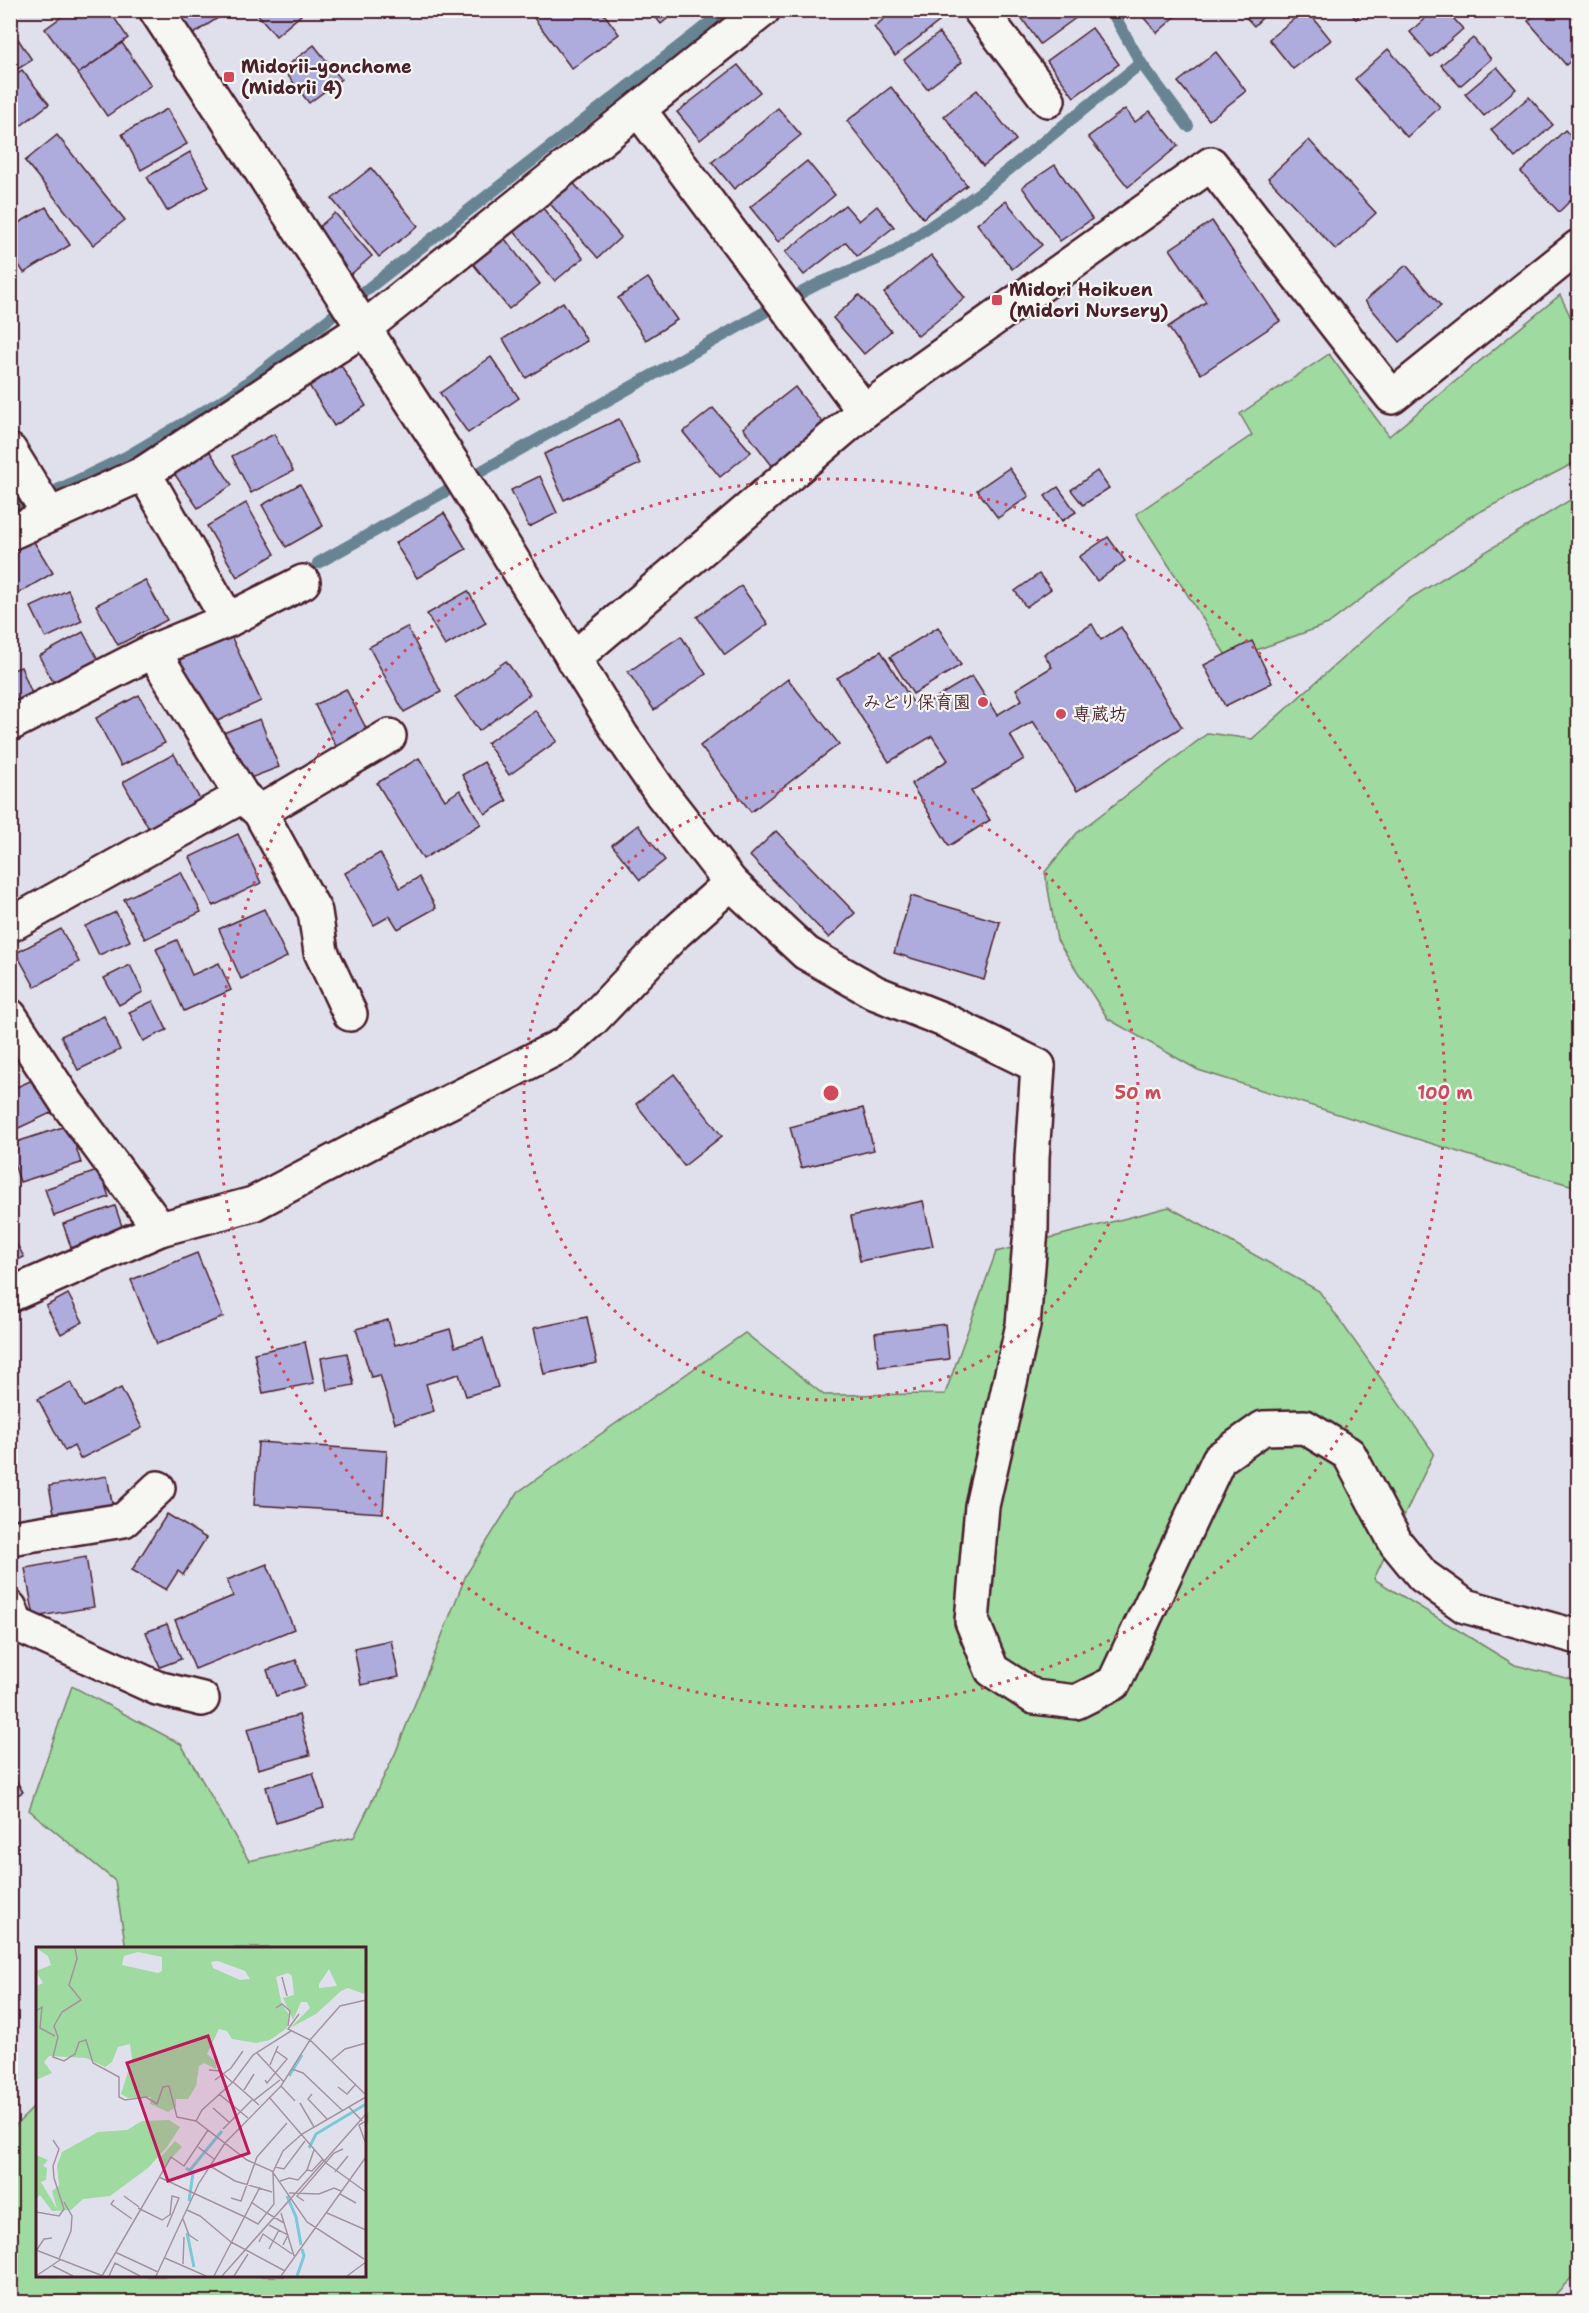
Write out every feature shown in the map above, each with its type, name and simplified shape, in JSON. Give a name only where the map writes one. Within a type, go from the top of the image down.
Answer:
[{"type":"street","points":[[156,10],[456,469],[573,659],[660,793],[731,883],[806,953],[876,993],[944,1020],[1038,1066],[1032,1157],[1031,1230],[1023,1325],[982,1506],[972,1621],[992,1670],[1034,1697],[1076,1702],[1114,1683],[1219,1459],[1263,1428],[1305,1427],[1349,1454],[1396,1543],[1423,1576],[1465,1606],[1578,1636]]},
{"type":"street","points":[[980,10],[1048,100]]},
{"type":"street","points":[[10,532],[144,473],[363,329],[639,110],[757,12]]},
{"type":"street","points":[[639,110],[864,411]]},
{"type":"street","points":[[573,659],[864,411],[1211,164],[1392,397],[1578,247]]},
{"type":"street","points":[[10,451],[49,514]]},
{"type":"street","points":[[144,473],[228,620]]},
{"type":"street","points":[[10,724],[153,651],[228,620],[303,582]]},
{"type":"street","points":[[153,651],[251,804],[315,912],[321,952],[350,1014]]},
{"type":"street","points":[[10,925],[389,736]]},
{"type":"street","points":[[10,1295],[160,1229],[253,1204],[397,1128],[565,1044],[591,1021],[675,933],[731,883]]},
{"type":"street","points":[[10,1016],[67,1103],[160,1229]]},
{"type":"street","points":[[10,1538],[124,1520],[158,1488]]},
{"type":"street","points":[[10,1608],[15,1624],[157,1688],[202,1699]]},
{"type":"green space","points":[[1560,295],[1578,332],[1578,461],[1468,518],[1328,624],[1229,660],[1136,514],[1252,435],[1240,414],[1329,354],[1389,436]]},
{"type":"green space","points":[[1578,495],[1578,1187],[1522,1172],[1198,1070],[1108,1019],[1057,940],[1045,872],[1077,833],[1208,733],[1252,739],[1409,599]]},
{"type":"green space","points":[[1169,1207],[1319,1291],[1434,1453],[1374,1579],[1515,1665],[1578,1681],[1578,2271],[1548,2302],[11,2302],[10,2131],[36,2105],[36,2277],[366,2277],[366,1947],[126,1947],[115,1881],[29,1810],[72,1686],[181,1744],[249,1861],[354,1837],[395,1754],[466,1575],[518,1492],[745,1333],[824,1395],[945,1394],[996,1252]]},
{"type":"building","points":[[71,10],[109,10],[128,38],[78,74],[45,29]]},
{"type":"building","points":[[160,10],[226,10],[227,12],[181,42]]},
{"type":"building","points":[[254,10],[298,10],[301,15],[276,36]]},
{"type":"building","points":[[528,10],[601,10],[619,34],[572,69]]},
{"type":"building","points":[[650,10],[678,10],[661,24]]},
{"type":"building","points":[[895,10],[932,10],[940,21],[895,56],[874,27]]},
{"type":"building","points":[[1016,10],[1079,10],[1081,14],[1040,44]]},
{"type":"building","points":[[1137,10],[1183,10],[1157,33]]},
{"type":"building","points":[[1239,10],[1270,10],[1254,26]]},
{"type":"building","points":[[1305,10],[1331,40],[1293,69],[1269,39]]},
{"type":"building","points":[[1348,10],[1364,10],[1356,19]]},
{"type":"building","points":[[1434,10],[1446,10],[1463,29],[1431,57],[1410,32]]},
{"type":"building","points":[[1540,10],[1569,10],[1578,21],[1578,54],[1566,65],[1528,21]]},
{"type":"building","points":[[1092,28],[1119,64],[1074,97],[1047,61]]},
{"type":"building","points":[[939,33],[962,62],[927,89],[904,60]]},
{"type":"building","points":[[16,36],[32,60],[10,74],[10,39]]},
{"type":"building","points":[[1473,38],[1491,59],[1460,86],[1441,65]]},
{"type":"building","points":[[122,43],[151,85],[107,116],[78,74]]},
{"type":"building","points":[[314,45],[341,79],[309,103],[283,69]]},
{"type":"building","points":[[1388,49],[1440,107],[1407,137],[1355,79]]},
{"type":"building","points":[[1216,52],[1246,91],[1209,120],[1178,82]]},
{"type":"building","points":[[738,65],[760,92],[700,140],[677,112]]},
{"type":"building","points":[[1497,67],[1516,89],[1484,116],[1465,94]]},
{"type":"building","points":[[22,70],[49,104],[10,134],[10,78]]},
{"type":"building","points":[[891,87],[967,185],[923,218],[847,121]]},
{"type":"building","points":[[977,90],[1016,140],[983,166],[944,116]]},
{"type":"building","points":[[1529,97],[1553,125],[1515,158],[1491,130]]},
{"type":"building","points":[[778,108],[801,135],[734,189],[712,162]]},
{"type":"building","points":[[167,109],[187,144],[141,170],[122,134]]},
{"type":"building","points":[[1125,109],[1135,122],[1150,111],[1178,146],[1128,187],[1088,137]]},
{"type":"building","points":[[1565,130],[1578,144],[1578,193],[1559,212],[1521,172]]},
{"type":"building","points":[[57,135],[125,220],[93,245],[25,161]]},
{"type":"building","points":[[1309,140],[1376,213],[1336,250],[1268,178]]},
{"type":"building","points":[[190,152],[209,187],[167,211],[147,177]]},
{"type":"building","points":[[807,161],[835,195],[778,242],[750,207]]},
{"type":"building","points":[[1055,165],[1092,219],[1060,241],[1022,187]]},
{"type":"building","points":[[371,168],[418,226],[379,257],[332,199]]},
{"type":"building","points":[[285,174],[309,207],[295,216],[272,183]]},
{"type":"building","points":[[569,178],[621,237],[598,258],[545,198]]},
{"type":"building","points":[[1006,201],[1042,245],[1012,269],[977,224]]},
{"type":"building","points":[[538,202],[583,258],[555,281],[509,225]]},
{"type":"building","points":[[845,205],[859,221],[877,206],[894,227],[857,256],[846,242],[804,275],[785,252]]},
{"type":"building","points":[[46,207],[70,245],[24,273],[10,251],[10,228]]},
{"type":"building","points":[[335,213],[372,256],[342,282],[305,239]]},
{"type":"building","points":[[1212,221],[1280,321],[1201,374],[1168,327],[1206,302],[1170,249]]},
{"type":"building","points":[[498,230],[540,284],[509,309],[466,255]]},
{"type":"building","points":[[931,255],[965,298],[918,336],[884,293]]},
{"type":"building","points":[[1406,265],[1441,306],[1400,342],[1365,301]]},
{"type":"building","points":[[648,278],[677,320],[646,340],[618,298]]},
{"type":"building","points":[[859,295],[891,331],[864,354],[833,318]]},
{"type":"building","points":[[563,302],[587,341],[526,378],[503,339]]},
{"type":"building","points":[[491,357],[519,398],[468,433],[440,393]]},
{"type":"building","points":[[339,362],[366,406],[334,426],[307,382]]},
{"type":"building","points":[[795,387],[829,431],[777,472],[743,428]]},
{"type":"building","points":[[713,408],[751,452],[720,477],[683,432]]},
{"type":"building","points":[[619,419],[640,464],[564,500],[544,454]]},
{"type":"building","points":[[274,434],[293,471],[251,493],[232,456]]},
{"type":"building","points":[[206,446],[232,485],[198,508],[171,469]]},
{"type":"building","points":[[1009,468],[1029,496],[998,518],[977,490]]},
{"type":"building","points":[[1097,471],[1109,488],[1083,505],[1071,490]]},
{"type":"building","points":[[540,476],[557,513],[529,527],[511,490]]},
{"type":"building","points":[[300,484],[323,526],[286,547],[262,505]]},
{"type":"building","points":[[1058,487],[1076,512],[1062,521],[1045,496]]},
{"type":"building","points":[[246,503],[275,554],[237,577],[207,526]]},
{"type":"building","points":[[444,513],[466,549],[417,578],[395,543]]},
{"type":"building","points":[[31,537],[53,573],[10,598],[10,549]]},
{"type":"building","points":[[1108,537],[1125,561],[1097,581],[1079,557]]},
{"type":"building","points":[[1039,574],[1051,589],[1026,607],[1015,591]]},
{"type":"building","points":[[145,580],[167,620],[118,645],[96,605]]},
{"type":"building","points":[[741,586],[768,624],[725,655],[697,617]]},
{"type":"building","points":[[68,590],[82,621],[46,638],[31,607]]},
{"type":"building","points":[[468,591],[486,623],[445,646],[427,614]]},
{"type":"building","points":[[1092,624],[1101,640],[1121,627],[1182,727],[1077,791],[1033,721],[1010,735],[1024,759],[971,791],[990,820],[949,846],[911,784],[948,760],[932,736],[889,762],[837,678],[881,651],[917,709],[972,676],[997,715],[1022,700],[1016,689],[1052,667],[1044,654]]},
{"type":"building","points":[[407,627],[441,692],[404,712],[369,647]]},
{"type":"building","points":[[938,627],[961,665],[913,694],[890,657]]},
{"type":"building","points":[[83,632],[100,663],[56,687],[39,656]]},
{"type":"building","points":[[231,636],[261,701],[209,725],[179,660]]},
{"type":"building","points":[[681,636],[706,674],[654,710],[628,672]]},
{"type":"building","points":[[1252,641],[1272,683],[1225,706],[1204,665]]},
{"type":"building","points":[[506,661],[530,694],[479,731],[455,697]]},
{"type":"building","points":[[21,667],[35,701],[10,711],[10,671]]},
{"type":"building","points":[[788,679],[839,744],[751,812],[700,746]]},
{"type":"building","points":[[346,689],[370,736],[339,752],[315,705]]},
{"type":"building","points":[[139,695],[165,743],[121,766],[96,718]]},
{"type":"building","points":[[535,710],[557,741],[509,775],[487,743]]},
{"type":"building","points":[[260,719],[279,767],[237,783],[218,735]]},
{"type":"building","points":[[174,754],[205,808],[153,836],[123,782]]},
{"type":"building","points":[[419,758],[445,800],[460,790],[481,824],[423,859],[377,783]]},
{"type":"building","points":[[484,762],[507,801],[485,814],[462,775]]},
{"type":"building","points":[[638,825],[665,860],[640,880],[612,845]]},
{"type":"building","points":[[776,831],[855,913],[829,938],[750,856]]},
{"type":"building","points":[[238,834],[261,883],[213,906],[190,857]]},
{"type":"building","points":[[380,853],[400,888],[419,877],[436,908],[398,929],[390,916],[374,925],[345,873]]},
{"type":"building","points":[[181,872],[201,912],[145,939],[124,899]]},
{"type":"building","points":[[911,896],[1000,922],[984,980],[894,953]]},
{"type":"building","points":[[264,909],[287,957],[241,979],[219,929]]},
{"type":"building","points":[[116,912],[130,941],[99,955],[85,926]]},
{"type":"building","points":[[61,929],[79,962],[35,987],[16,953]]},
{"type":"building","points":[[177,940],[192,975],[219,963],[231,990],[184,1011],[156,949]]},
{"type":"building","points":[[130,965],[143,992],[119,1005],[104,978]]},
{"type":"building","points":[[153,1001],[167,1030],[143,1041],[129,1012]]},
{"type":"building","points":[[104,1016],[120,1050],[78,1070],[61,1036]]},
{"type":"building","points":[[674,1074],[722,1136],[684,1166],[636,1104]]},
{"type":"building","points":[[37,1078],[53,1112],[10,1132],[10,1090]]},
{"type":"building","points":[[863,1108],[874,1150],[801,1168],[790,1127]]},
{"type":"building","points":[[69,1125],[81,1163],[20,1182],[10,1144]]},
{"type":"building","points":[[100,1170],[109,1197],[54,1216],[45,1189]]},
{"type":"building","points":[[923,1201],[933,1246],[860,1261],[851,1216]]},
{"type":"building","points":[[115,1206],[125,1235],[73,1253],[63,1224]]},
{"type":"building","points":[[10,1232],[24,1257],[10,1264]]},
{"type":"building","points":[[197,1253],[223,1317],[157,1344],[131,1280]]},
{"type":"building","points":[[68,1294],[83,1322],[61,1334],[46,1306]]},
{"type":"building","points":[[587,1317],[597,1363],[544,1374],[534,1328]]},
{"type":"building","points":[[388,1320],[395,1345],[450,1329],[455,1347],[483,1338],[498,1387],[466,1396],[459,1374],[426,1384],[434,1411],[395,1423],[380,1375],[371,1377],[356,1329]]},
{"type":"building","points":[[945,1324],[949,1359],[879,1367],[875,1333]]},
{"type":"building","points":[[305,1342],[314,1383],[263,1393],[254,1353]]},
{"type":"building","points":[[347,1353],[354,1385],[327,1390],[321,1358]]},
{"type":"building","points":[[71,1382],[84,1407],[121,1388],[142,1428],[80,1459],[74,1446],[65,1451],[38,1399]]},
{"type":"building","points":[[10,1437],[18,1453],[10,1456]]},
{"type":"building","points":[[258,1442],[387,1451],[383,1513],[254,1505]]},
{"type":"building","points":[[107,1476],[113,1508],[55,1518],[49,1486]]},
{"type":"building","points":[[167,1514],[206,1538],[183,1575],[178,1571],[166,1590],[132,1570]]},
{"type":"building","points":[[86,1557],[94,1607],[34,1617],[25,1568]]},
{"type":"building","points":[[267,1564],[294,1629],[195,1669],[175,1620],[233,1596],[227,1580]]},
{"type":"building","points":[[167,1624],[181,1659],[160,1667],[146,1632]]},
{"type":"building","points":[[391,1640],[399,1677],[361,1685],[354,1648]]},
{"type":"building","points":[[296,1660],[305,1686],[276,1696],[267,1670]]},
{"type":"building","points":[[299,1715],[310,1755],[258,1769],[247,1729]]},
{"type":"building","points":[[10,1770],[23,1792],[10,1799]]},
{"type":"building","points":[[313,1773],[324,1808],[276,1823],[266,1787]]},
{"type":"waterway","points":[[10,513],[126,457],[230,396],[726,10]]},
{"type":"waterway","points":[[1111,10],[1141,63],[1188,126]]},
{"type":"waterway","points":[[318,563],[772,308],[820,283],[890,254],[981,192],[1141,63]]},
{"type":"place","name":"Midorii-yonchome (Midorii 4)","points":[[229,77]]},
{"type":"place","name":"Midori Hoikuen (Midori Nursery)","points":[[997,300]]},
{"type":"place","name":"みどり保育園","points":[[983,702]]},
{"type":"place","name":"専蔵坊","points":[[1061,714]]}]
